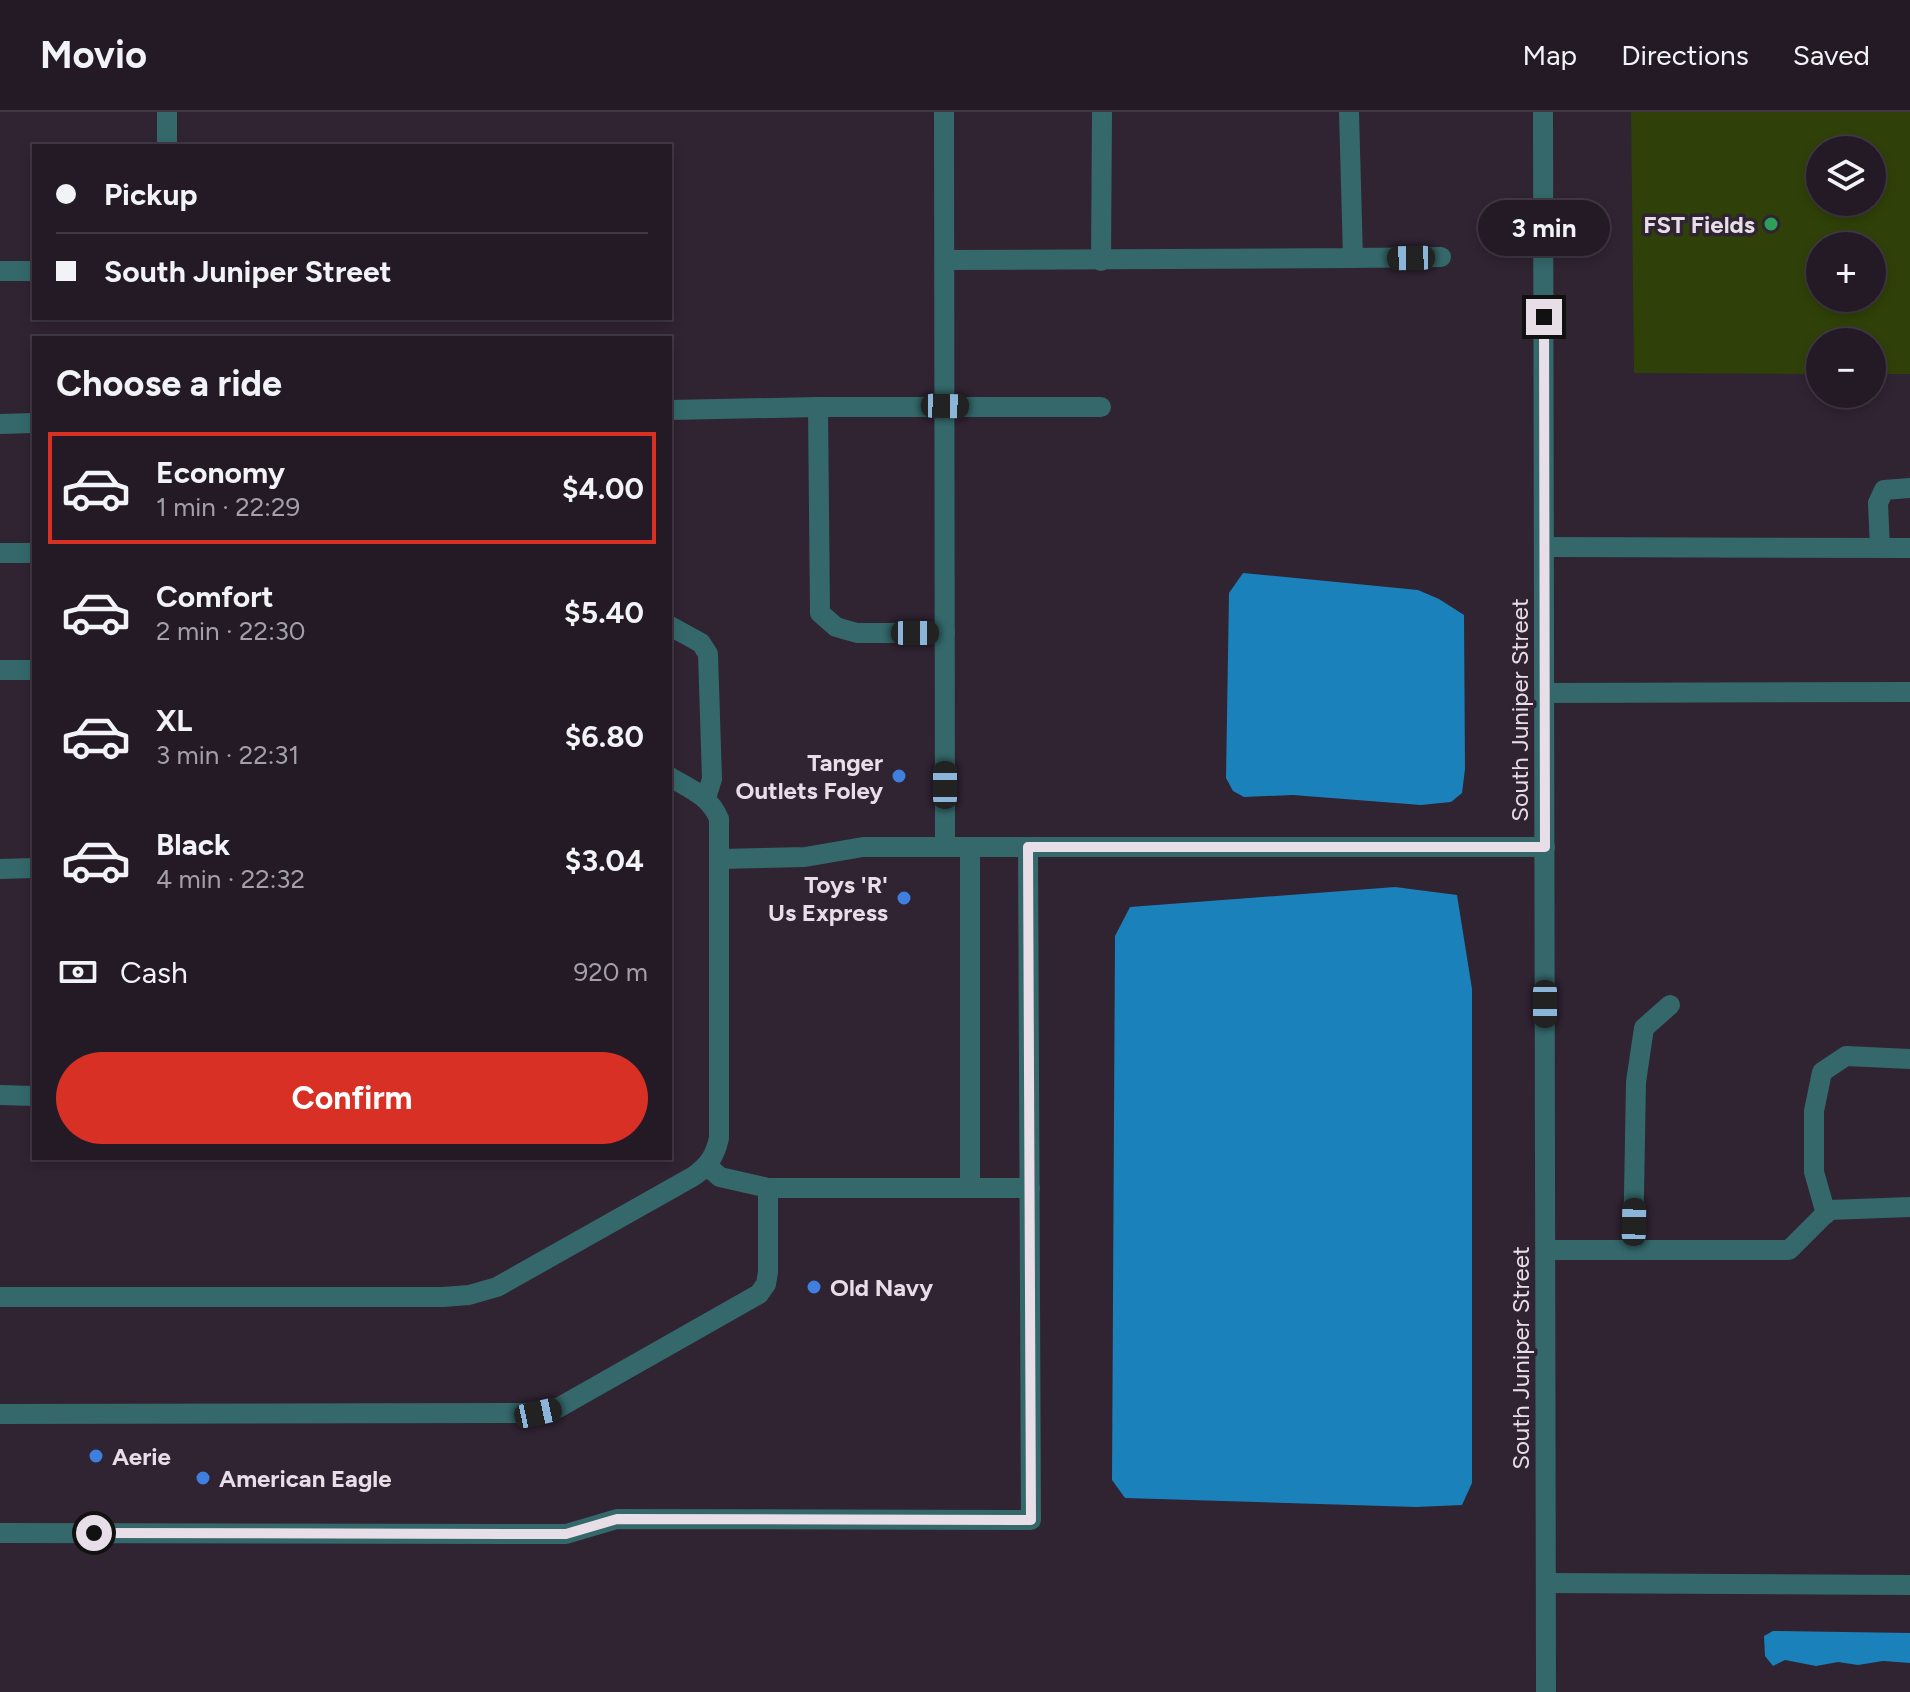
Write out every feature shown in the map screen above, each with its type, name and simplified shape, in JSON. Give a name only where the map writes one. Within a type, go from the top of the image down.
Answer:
[{"type":"street","points":[[167,112],[167,144]]},
{"type":"street","points":[[944,112],[945,846]]},
{"type":"street","points":[[1101,261],[1102,112]]},
{"type":"street","points":[[1349,112],[1353,258]]},
{"type":"street","name":"South Juniper Street","points":[[1543,112],[1546,1692]]},
{"type":"street","points":[[945,260],[1441,257]]},
{"type":"street","points":[[0,271],[32,271]]},
{"type":"street","points":[[818,407],[820,613],[836,627],[857,633],[945,633]]},
{"type":"street","points":[[672,410],[1101,407]]},
{"type":"street","points":[[0,424],[32,423]]},
{"type":"street","points":[[1880,548],[1878,503],[1884,490],[1910,488]]},
{"type":"street","points":[[1544,547],[1910,548]]},
{"type":"street","points":[[0,553],[32,553]]},
{"type":"street","points":[[672,627],[701,643],[708,654],[712,779],[706,798]]},
{"type":"street","points":[[0,670],[32,670]]},
{"type":"street","points":[[1545,693],[1910,692]]},
{"type":"street","points":[[0,1297],[469,1295],[497,1287],[707,1166],[715,1154],[719,1138],[719,819],[706,798],[672,778]]},
{"type":"street","points":[[719,859],[805,857],[863,847],[1545,847]]},
{"type":"street","points":[[970,847],[970,1188]]},
{"type":"street","points":[[0,1533],[566,1534],[617,1519],[1031,1520],[1028,847]]},
{"type":"street","points":[[0,869],[32,868]]},
{"type":"street","points":[[1633,1250],[1636,1082],[1644,1028],[1670,1005]]},
{"type":"street","points":[[1826,1214],[1814,1172],[1814,1111],[1822,1072],[1846,1056],[1910,1059]]},
{"type":"street","points":[[0,1095],[32,1096]]},
{"type":"street","points":[[707,1166],[720,1177],[768,1188],[1030,1188]]},
{"type":"street","points":[[0,1414],[523,1413],[558,1408],[759,1294],[766,1284],[768,1272],[768,1188]]},
{"type":"street","points":[[1546,1250],[1789,1250],[1829,1210],[1910,1207]]},
{"type":"street","points":[[1546,1583],[1910,1585]]},
{"type":"green space","name":"FST Fields","points":[[1631,112],[1910,112],[1910,374],[1886,374],[1886,328],[1806,328],[1806,374],[1634,373]]},
{"type":"water","points":[[1243,573],[1418,590],[1464,615],[1465,769],[1462,793],[1451,802],[1421,805],[1293,795],[1244,797],[1233,791],[1226,778],[1229,593]]},
{"type":"water","points":[[1395,887],[1457,895],[1472,989],[1472,1483],[1462,1505],[1416,1507],[1125,1498],[1112,1480],[1115,936],[1130,907]]},
{"type":"water","points":[[1773,1631],[1910,1633],[1910,1663],[1883,1661],[1858,1665],[1838,1662],[1816,1666],[1785,1660],[1773,1666],[1765,1656],[1764,1636]]},
{"type":"place","name":"FST Fields","points":[[1771,224]]},
{"type":"place","name":"Tanger Outlets Foley","points":[[899,776]]},
{"type":"place","name":"Toys 'R' Us Express","points":[[904,898]]},
{"type":"place","name":"Old Navy","points":[[814,1287]]},
{"type":"place","name":"Aerie","points":[[96,1456]]},
{"type":"place","name":"American Eagle","points":[[203,1478]]},
{"type":"route","points":[[94,1533],[566,1534],[617,1519],[1031,1520],[1028,847],[1545,847],[1544,317]]}]
